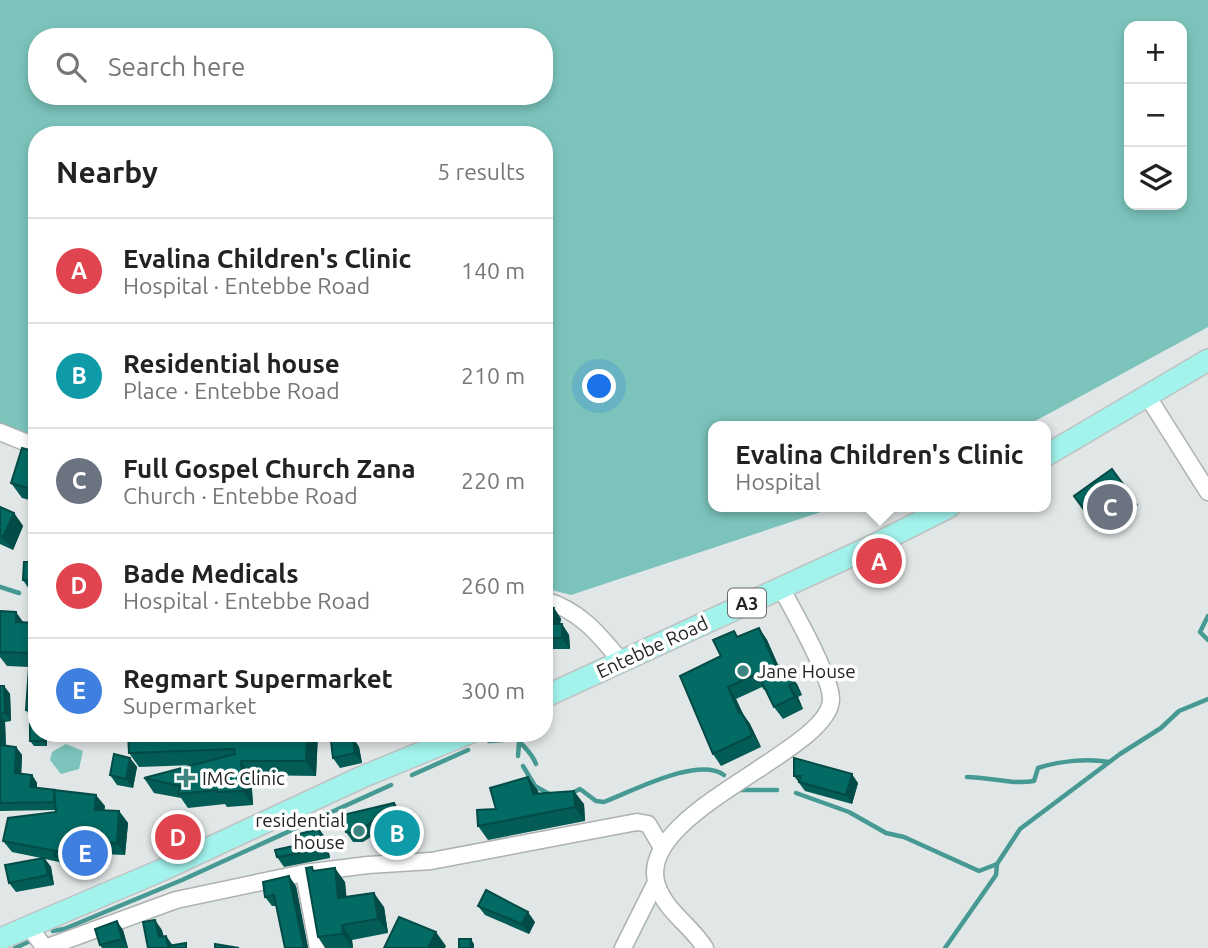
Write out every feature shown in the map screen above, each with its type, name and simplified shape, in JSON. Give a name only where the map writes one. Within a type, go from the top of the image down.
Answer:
[{"type":"main road","points":[[1051,453],[1208,360]]},
{"type":"main road","name":"Entebbe Road","points":[[553,693],[939,512]]},
{"type":"main road","points":[[0,939],[162,870],[362,777],[447,742]]},
{"type":"street","points":[[1148,397],[1208,492]]},
{"type":"street","points":[[0,432],[28,443]]},
{"type":"street","points":[[705,948],[673,912],[656,882],[655,870],[661,846],[734,783],[803,738],[827,714],[831,698],[829,688],[781,588]]},
{"type":"street","points":[[553,602],[566,606],[580,616],[620,660]]},
{"type":"street","points":[[29,927],[45,948],[176,900],[304,873],[369,864],[431,861],[637,822],[648,824],[661,846]]},
{"type":"street","points":[[304,873],[318,948]]},
{"type":"street","points":[[623,948],[656,882]]},
{"type":"street","points":[[89,932],[96,948]]},
{"type":"shaded area","points":[[0,0],[1208,0],[1208,327],[1035,421],[708,421],[708,512],[821,512],[571,595],[553,590],[553,126],[28,126],[28,435],[0,425]]},
{"type":"shaded area","points":[[66,744],[83,751],[79,769],[61,774],[50,760],[52,752]]},
{"type":"building","points":[[22,448],[28,450],[28,488],[11,483]]},
{"type":"building","points":[[1112,469],[1128,491],[1090,518],[1074,496]]},
{"type":"building","points":[[0,507],[14,513],[3,537],[0,535]]},
{"type":"building","points":[[24,562],[28,562],[28,580],[23,580]]},
{"type":"building","points":[[0,611],[16,612],[16,622],[28,623],[28,653],[0,652]]},
{"type":"building","points":[[553,624],[562,624],[562,638],[553,638]]},
{"type":"building","points":[[759,628],[777,669],[779,666],[783,674],[788,672],[794,683],[789,685],[795,697],[774,707],[759,676],[755,678],[754,675],[728,687],[739,713],[741,712],[753,735],[713,754],[680,676],[721,656],[713,640],[734,631],[737,637]]},
{"type":"building","points":[[0,686],[4,686],[5,713],[0,713]]},
{"type":"building","points":[[0,724],[1,745],[16,747],[15,773],[32,775],[30,787],[56,790],[54,802],[0,803]]},
{"type":"building","points":[[128,742],[307,742],[306,761],[241,761],[243,791],[217,790],[178,794],[180,786],[144,778],[235,754],[234,749],[129,753]]},
{"type":"building","points":[[331,742],[354,742],[355,753],[333,758]]},
{"type":"building","points":[[114,754],[130,758],[126,779],[110,775]]},
{"type":"building","points":[[794,758],[852,774],[846,795],[799,782],[801,776],[794,776]]},
{"type":"building","points":[[528,777],[533,794],[574,791],[575,807],[478,826],[477,810],[496,809],[490,788]]},
{"type":"building","points":[[54,790],[96,795],[95,810],[119,811],[117,843],[92,842],[91,859],[55,856],[55,853],[61,852],[3,841],[8,818],[56,812]]},
{"type":"building","points":[[394,803],[398,812],[406,811],[407,822],[401,825],[404,842],[378,844],[376,819],[356,833],[346,832],[343,815]]},
{"type":"building","points":[[319,829],[323,849],[277,857],[275,850],[298,845],[295,835]]},
{"type":"building","points":[[44,858],[48,875],[9,883],[5,865]]},
{"type":"building","points":[[312,867],[313,871],[335,868],[338,898],[374,893],[378,919],[342,925],[343,934],[318,937],[306,868]]},
{"type":"building","points":[[289,876],[304,948],[285,948],[274,895],[265,897],[263,882]]},
{"type":"building","points":[[486,890],[528,912],[522,924],[478,906]]},
{"type":"building","points":[[399,917],[436,932],[428,948],[384,948]]},
{"type":"building","points":[[155,920],[159,937],[166,936],[168,946],[186,943],[186,948],[148,948],[143,922]]},
{"type":"building","points":[[117,921],[122,939],[100,945],[95,929]]},
{"type":"building","points":[[459,939],[471,939],[470,948],[459,948]]},
{"type":"building","points":[[215,944],[239,948],[215,948]]},
{"type":"waterway","points":[[0,587],[19,593]]},
{"type":"waterway","points":[[1208,616],[1200,632],[1208,640]]},
{"type":"waterway","points":[[945,948],[996,875],[997,864],[1020,829],[1120,754],[1161,728],[1179,711],[1208,699]]},
{"type":"waterway","points":[[520,742],[536,764]]},
{"type":"waterway","points":[[518,756],[519,743]]},
{"type":"waterway","points":[[412,775],[468,750]]},
{"type":"waterway","points":[[967,777],[1026,782],[1034,781],[1038,768],[1046,766],[1083,760],[1109,762]]},
{"type":"waterway","points":[[523,766],[535,786],[551,795]]},
{"type":"waterway","points":[[570,794],[580,789],[596,801],[604,802],[682,772],[713,770],[724,775]]},
{"type":"waterway","points":[[53,931],[64,929],[182,880],[391,785]]},
{"type":"waterway","points":[[739,790],[777,790]]},
{"type":"waterway","points":[[796,793],[849,812],[886,833],[904,837],[979,871],[997,864]]},
{"type":"waterway","points":[[187,833],[196,831]]},
{"type":"waterway","points":[[15,948],[28,942]]},
{"type":"place","name":"Full Gospel Church Zana","points":[[1110,507]]},
{"type":"place","name":"Evalina Children's Clinic","points":[[879,561]]},
{"type":"place","name":"Jane House","points":[[743,671]]},
{"type":"place","name":"IMC Clinic","points":[[186,778]]},
{"type":"place","name":"residential house","points":[[359,831]]},
{"type":"place","name":"Residential house","points":[[397,833]]},
{"type":"place","name":"Bade Medicals","points":[[178,837]]},
{"type":"place","name":"Regmart Supermarket","points":[[85,853]]}]
